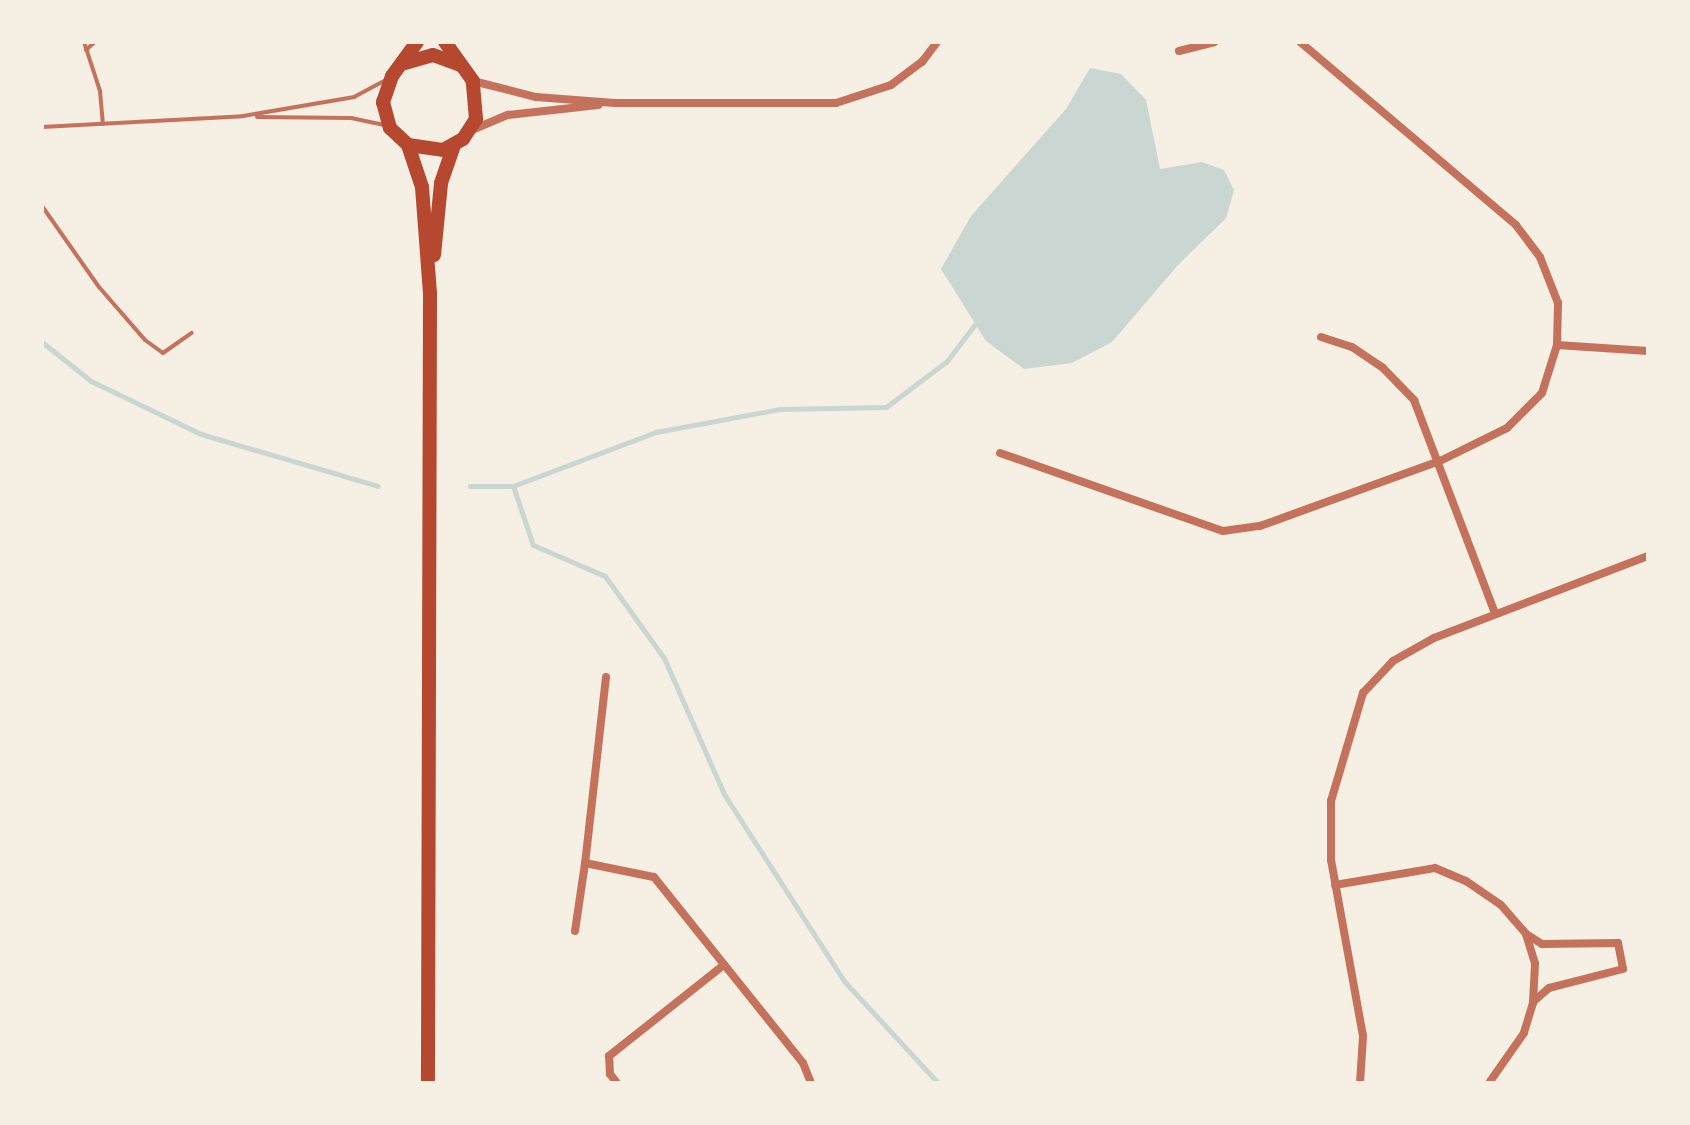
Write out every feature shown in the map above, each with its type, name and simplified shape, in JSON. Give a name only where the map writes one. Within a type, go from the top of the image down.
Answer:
[{"type":"main road","points":[[417,42],[405,63],[392,76],[383,102],[390,128],[408,145],[422,187],[430,294],[428,1083]]},
{"type":"main road","points":[[408,145],[431,151],[454,146],[471,131],[479,106],[473,81],[445,42]]},
{"type":"main road","points":[[405,63],[433,55],[460,65]]},
{"type":"main road","points":[[430,294],[441,183],[454,146]]},
{"type":"street","points":[[473,81],[522,95],[615,103],[852,101],[899,80],[937,42]]},
{"type":"street","points":[[1179,51],[1214,42]]},
{"type":"street","points":[[1000,453],[1223,531],[1260,526],[1440,461],[1507,428],[1542,393],[1557,345],[1558,303],[1540,257],[1516,225],[1300,42]]},
{"type":"street","points":[[471,131],[508,115],[615,103]]},
{"type":"street","points":[[1321,337],[1352,347],[1383,368],[1414,400],[1440,461],[1495,613]]},
{"type":"street","points":[[1557,345],[1648,351]]},
{"type":"street","points":[[1360,1083],[1363,1036],[1335,885],[1331,801],[1363,693],[1393,661],[1495,613],[1648,556]]},
{"type":"street","points":[[575,931],[606,677]]},
{"type":"street","points":[[585,863],[654,877],[803,1063],[811,1083]]},
{"type":"street","points":[[1335,885],[1435,868],[1466,881],[1501,905],[1526,934],[1542,944],[1618,943],[1623,969],[1549,988],[1533,1003]]},
{"type":"street","points":[[1489,1083],[1524,1033],[1533,1003],[1535,964],[1526,934]]},
{"type":"street","points":[[617,1083],[610,1074],[609,1056],[724,965]]},
{"type":"lane","points":[[86,42],[100,91],[103,124]]},
{"type":"lane","points":[[86,50],[95,42]]},
{"type":"lane","points":[[243,116],[354,97],[392,76]]},
{"type":"lane","points":[[42,127],[243,116],[351,118],[390,128]]},
{"type":"lane","points":[[42,206],[99,287],[145,340],[163,353],[192,333]]},
{"type":"shaded area","points":[[1090,68],[1121,74],[1146,100],[1160,169],[1202,162],[1224,170],[1234,190],[1226,218],[1178,265],[1112,342],[1072,363],[1024,369],[986,341],[941,269],[971,216],[1066,109]]},
{"type":"waterway","points":[[470,486],[513,486],[656,432],[780,409],[886,407],[947,361],[976,323]]},
{"type":"waterway","points":[[42,342],[91,381],[201,434],[378,486]]},
{"type":"waterway","points":[[513,486],[533,545],[605,576],[664,658],[724,794],[844,981],[938,1083]]}]
